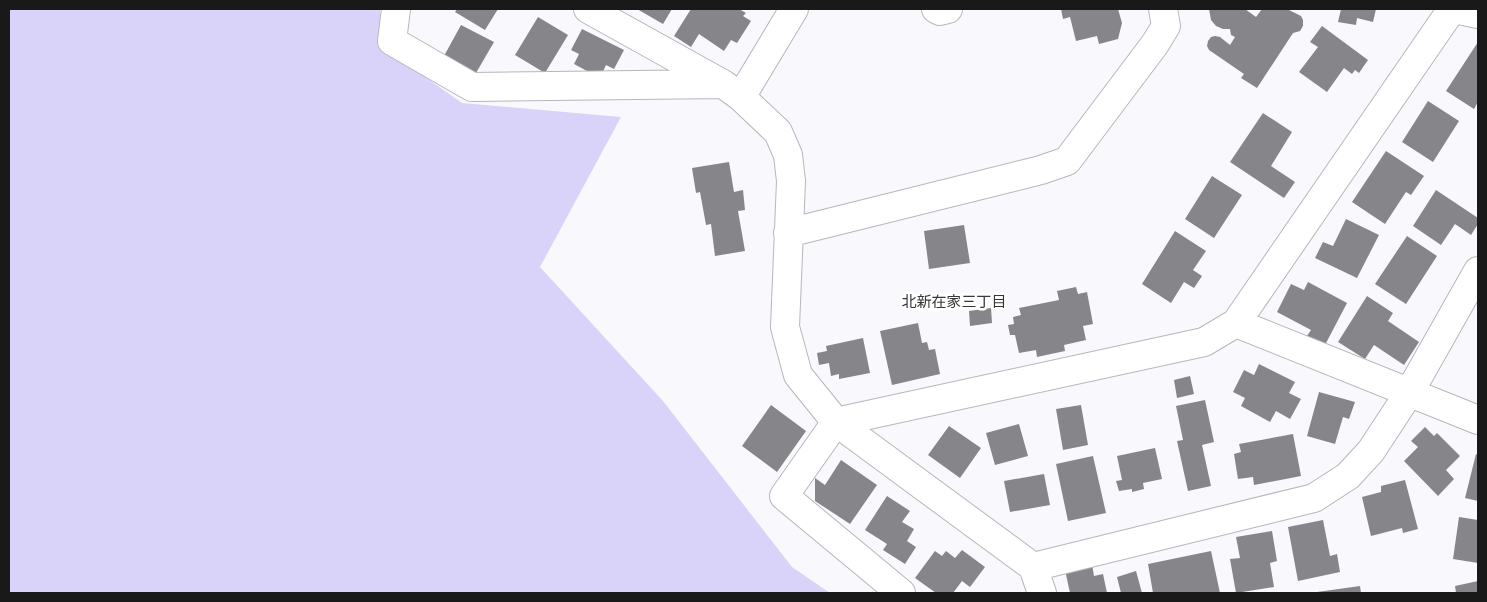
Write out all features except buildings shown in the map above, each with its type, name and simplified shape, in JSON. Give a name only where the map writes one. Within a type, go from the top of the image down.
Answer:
[{"type":"street","points":[[396,9],[392,41],[472,87],[732,91]]},
{"type":"street","points":[[732,91],[794,9]]},
{"type":"street","points":[[936,9],[940,11],[948,9]]},
{"type":"street","points":[[788,234],[1042,170],[1067,160],[1155,44],[1166,26],[1163,9]]},
{"type":"street","points":[[901,593],[784,496],[836,422],[1204,342],[1236,323],[1453,9],[1478,14]]},
{"type":"street","points":[[591,10],[732,91],[778,132],[788,155],[791,181],[785,327],[798,375],[836,422],[1033,567],[1042,593]]},
{"type":"street","points":[[1033,567],[1314,498],[1348,476],[1371,451],[1408,393],[1478,271]]},
{"type":"street","points":[[1236,323],[1478,420]]},
{"type":"shaded area","points":[[9,9],[380,9],[384,48],[462,103],[621,117],[540,267],[663,401],[792,567],[830,593],[9,593]]},
{"type":"district","name":"北新在家三丁目","points":[[954,302]]}]
